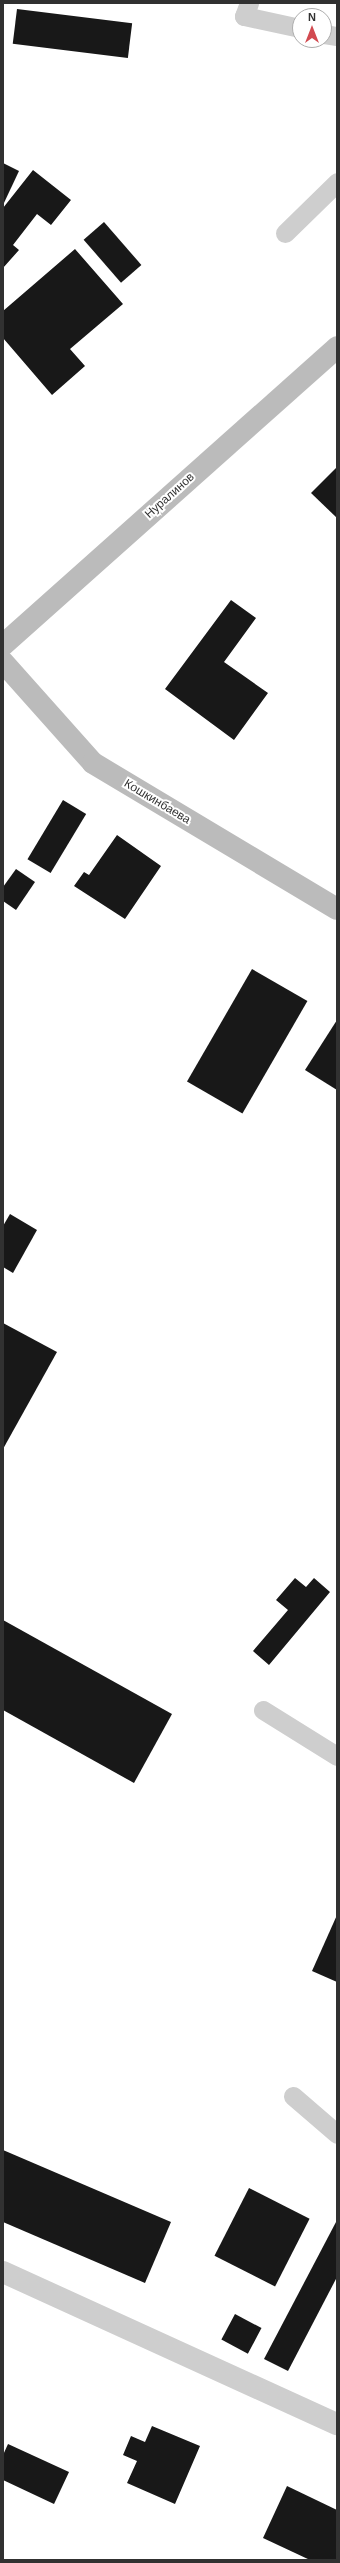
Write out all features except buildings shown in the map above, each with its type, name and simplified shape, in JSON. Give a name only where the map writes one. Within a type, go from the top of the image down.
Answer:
[{"type":"main road","name":"Нуралинов","points":[[3,645],[337,347]]},
{"type":"main road","name":"Кошкинбаева","points":[[3,662],[93,763],[337,909]]},
{"type":"street","points":[[3,2272],[337,2424]]},
{"type":"lane","points":[[249,3],[244,16],[292,26]]},
{"type":"lane","points":[[285,233],[337,182]]},
{"type":"lane","points":[[263,1710],[337,1756]]},
{"type":"lane","points":[[293,2096],[337,2134]]}]
